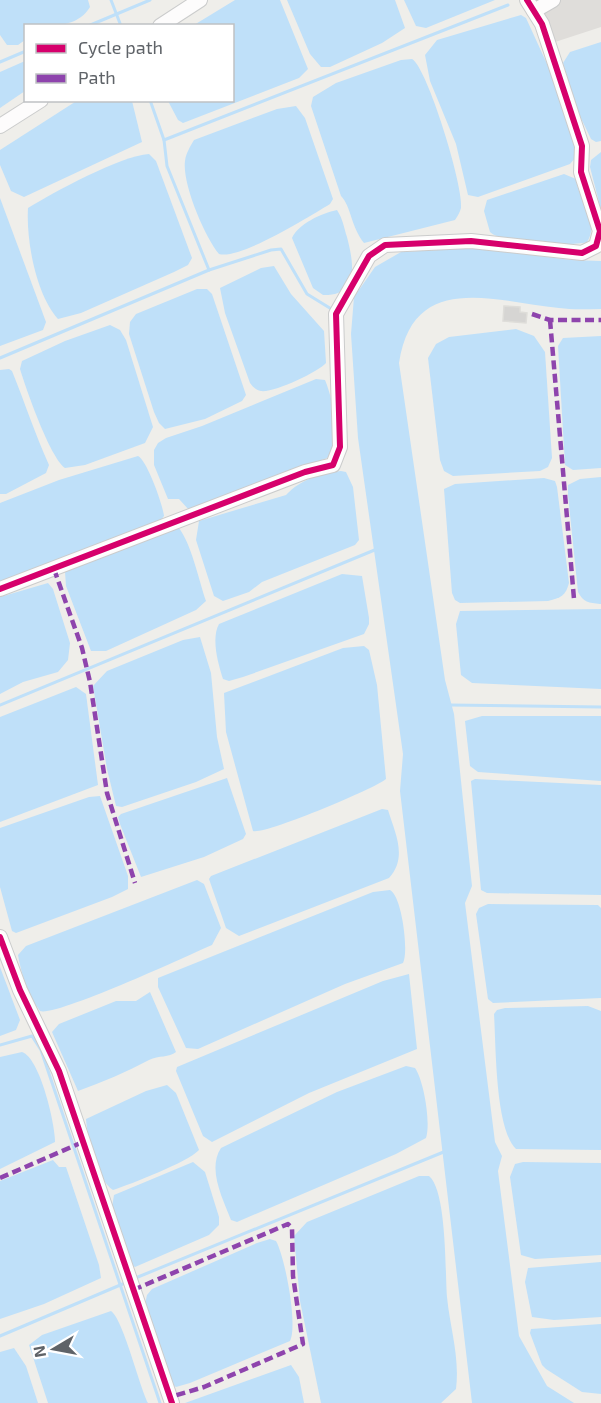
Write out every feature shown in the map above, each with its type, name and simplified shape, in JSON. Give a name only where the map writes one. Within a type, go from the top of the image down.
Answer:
[{"type":"street","points":[[163,24],[200,0]]},
{"type":"street","points":[[0,589],[305,472],[333,465],[340,447],[336,314],[369,256],[376,249],[385,245],[471,241],[582,253],[596,246],[600,231],[580,172],[582,146],[542,24],[530,6],[553,0]]},
{"type":"street","points":[[0,126],[38,102]]},
{"type":"street","points":[[0,937],[20,990],[59,1071],[172,1403]]},
{"type":"shaded area","points":[[536,0],[601,0],[601,27],[552,43]]},
{"type":"water","points":[[0,0],[88,0],[90,7],[78,19],[70,23],[24,24],[24,41],[18,45],[7,45],[0,35]]},
{"type":"water","points":[[235,0],[280,0],[308,69],[299,78],[183,123],[178,120],[169,102],[234,102],[234,24],[196,24]]},
{"type":"water","points":[[287,0],[395,0],[405,28],[382,43],[330,67],[321,67],[310,54]]},
{"type":"water","points":[[404,0],[495,0],[426,28],[416,26]]},
{"type":"water","points":[[521,15],[526,18],[553,77],[573,135],[576,157],[570,164],[478,197],[468,195],[456,144],[430,81],[425,55],[437,40]]},
{"type":"water","points":[[601,42],[601,141],[596,142],[591,139],[578,112],[563,63],[570,52]]},
{"type":"water","points":[[412,59],[419,67],[435,104],[457,177],[461,208],[455,220],[364,243],[341,196],[311,106],[313,97],[336,83],[401,60]]},
{"type":"water","points":[[24,61],[24,92],[0,108],[0,72]]},
{"type":"water","points":[[75,102],[132,102],[142,142],[24,197],[11,191],[0,165],[0,150]]},
{"type":"water","points":[[296,106],[305,118],[333,199],[330,204],[292,227],[258,244],[229,254],[219,254],[201,223],[191,196],[185,171],[186,155],[194,140],[277,109]]},
{"type":"water","points":[[601,152],[601,210],[590,167],[591,160]]},
{"type":"water","points":[[149,154],[156,161],[192,258],[188,265],[174,272],[81,313],[58,319],[50,309],[38,282],[31,251],[28,208],[70,184],[105,168]]},
{"type":"water","points":[[564,174],[576,179],[590,219],[590,235],[587,242],[537,243],[507,239],[490,232],[484,211],[487,200]]},
{"type":"water","points":[[0,198],[46,322],[43,330],[0,346]]},
{"type":"water","points":[[337,210],[349,246],[352,275],[344,290],[335,294],[323,295],[313,288],[292,238],[299,228],[311,220]]},
{"type":"water","points":[[476,248],[571,260],[601,261],[601,309],[564,309],[483,298],[460,298],[438,303],[421,315],[407,334],[399,363],[445,680],[454,714],[472,886],[465,903],[495,1142],[502,1156],[498,1171],[519,1336],[547,1386],[574,1403],[472,1403],[400,791],[403,754],[358,438],[351,334],[354,297],[375,267],[401,252]]},
{"type":"water","points":[[274,266],[291,294],[324,331],[326,363],[295,381],[276,389],[261,391],[250,383],[225,313],[220,288],[261,268]]},
{"type":"water","points":[[197,289],[207,289],[212,294],[246,395],[242,401],[205,419],[165,429],[154,412],[129,334],[130,322],[136,314]]},
{"type":"water","points":[[110,325],[120,330],[126,340],[153,427],[145,443],[85,465],[65,468],[52,451],[39,422],[20,369],[22,361],[65,341]]},
{"type":"water","points":[[516,329],[534,336],[545,352],[552,458],[548,467],[540,471],[453,476],[444,471],[440,460],[428,358],[436,344],[449,337]]},
{"type":"water","points":[[601,336],[601,468],[573,470],[565,465],[558,346],[563,338]]},
{"type":"water","points":[[0,370],[12,371],[49,465],[46,473],[6,494],[0,494]]},
{"type":"water","points":[[316,379],[325,380],[335,420],[334,441],[327,458],[189,510],[179,499],[168,499],[154,465],[154,450],[158,443]]},
{"type":"water","points":[[138,456],[146,466],[158,494],[164,516],[161,520],[0,582],[0,503],[59,480]]},
{"type":"water","points":[[341,471],[346,472],[353,487],[359,540],[355,545],[262,582],[249,592],[223,601],[214,596],[196,540],[199,521],[286,495],[311,478]]},
{"type":"water","points":[[601,477],[600,604],[587,601],[578,592],[568,485],[580,479]]},
{"type":"water","points":[[544,478],[555,481],[557,487],[569,583],[564,593],[548,601],[460,603],[455,600],[452,593],[444,489],[455,484]]},
{"type":"water","points":[[178,527],[191,552],[206,601],[196,610],[106,651],[91,651],[66,586],[65,572]]},
{"type":"water","points":[[342,574],[362,576],[369,618],[364,634],[243,677],[229,681],[223,679],[215,644],[219,624]]},
{"type":"water","points":[[48,583],[53,589],[70,643],[68,660],[58,672],[23,682],[0,694],[0,597]]},
{"type":"water","points":[[601,609],[601,689],[472,683],[461,675],[456,624],[460,611]]},
{"type":"water","points":[[200,637],[211,673],[217,737],[224,769],[196,782],[122,807],[116,806],[107,769],[93,686],[107,671],[183,640]]},
{"type":"water","points":[[364,646],[369,650],[377,685],[386,779],[319,810],[277,826],[253,831],[226,732],[224,693],[343,648]]},
{"type":"water","points":[[76,687],[86,694],[98,785],[0,822],[0,717]]},
{"type":"water","points":[[482,716],[601,716],[601,781],[478,772],[470,766],[465,721]]},
{"type":"water","points":[[227,778],[246,834],[243,839],[204,857],[141,877],[118,817],[121,814]]},
{"type":"water","points":[[475,779],[601,785],[601,895],[487,893],[481,890],[471,781]]},
{"type":"water","points":[[100,796],[128,876],[128,889],[16,933],[12,931],[0,887],[0,828],[89,797]]},
{"type":"water","points":[[382,809],[388,810],[399,853],[395,870],[389,878],[239,936],[226,928],[209,879],[211,876]]},
{"type":"water","points":[[197,880],[204,884],[221,928],[212,945],[70,1005],[40,1011],[29,991],[19,962],[18,955],[26,946]]},
{"type":"water","points":[[390,890],[398,902],[401,913],[405,948],[403,963],[345,984],[198,1049],[186,1048],[158,987],[158,978],[373,892]]},
{"type":"water","points":[[488,904],[598,905],[601,908],[601,998],[493,1003],[488,999],[476,914],[479,908]]},
{"type":"water","points":[[0,967],[20,1020],[16,1030],[0,1036]]},
{"type":"water","points":[[409,974],[417,1049],[309,1093],[212,1142],[203,1136],[176,1071],[177,1067],[383,981]]},
{"type":"water","points":[[150,992],[176,1052],[153,1058],[78,1091],[52,1032],[59,1024],[116,1001],[136,1001]]},
{"type":"water","points":[[588,1006],[601,1011],[601,1150],[516,1149],[509,1139],[500,1106],[494,1014],[497,1010],[505,1008]]},
{"type":"water","points":[[22,1052],[29,1057],[40,1078],[49,1107],[55,1142],[0,1169],[0,1057]]},
{"type":"water","points":[[406,1066],[415,1068],[424,1092],[427,1113],[426,1138],[396,1154],[237,1222],[231,1220],[216,1174],[217,1156],[221,1148],[337,1092]]},
{"type":"water","points":[[167,1085],[176,1093],[199,1150],[172,1166],[113,1190],[98,1169],[86,1119],[146,1091]]},
{"type":"water","points":[[53,1160],[59,1167],[66,1167],[99,1265],[101,1278],[44,1304],[0,1319],[0,1181]]},
{"type":"water","points":[[193,1162],[205,1172],[219,1217],[219,1225],[209,1235],[135,1267],[128,1262],[111,1213],[114,1195]]},
{"type":"water","points":[[523,1162],[601,1163],[601,1255],[535,1259],[521,1255],[510,1177],[515,1164]]},
{"type":"water","points":[[419,1176],[429,1176],[435,1184],[442,1214],[447,1297],[457,1365],[456,1389],[441,1403],[321,1403],[300,1301],[294,1236],[307,1222]]},
{"type":"water","points":[[270,1239],[276,1241],[280,1249],[286,1275],[292,1321],[290,1341],[190,1383],[176,1387],[171,1384],[145,1304],[147,1295],[152,1289]]},
{"type":"water","points":[[601,1262],[601,1317],[554,1320],[532,1317],[525,1282],[528,1268]]},
{"type":"water","points":[[111,1311],[121,1326],[148,1403],[48,1403],[29,1345],[42,1335]]},
{"type":"water","points":[[601,1324],[601,1394],[582,1392],[542,1365],[530,1333],[531,1329]]},
{"type":"water","points":[[14,1348],[26,1366],[38,1403],[0,1403],[0,1352]]},
{"type":"water","points":[[291,1365],[299,1377],[304,1403],[185,1403]]},
{"type":"building","points":[[504,306],[520,307],[520,312],[527,313],[526,323],[503,321]]},
{"type":"waterway","points":[[111,0],[120,24]]},
{"type":"waterway","points":[[93,24],[150,0]]},
{"type":"waterway","points":[[164,140],[508,5]]},
{"type":"waterway","points":[[0,62],[24,52]]},
{"type":"waterway","points":[[151,102],[164,140],[167,166],[209,270],[271,250],[281,249],[307,294],[333,310]]},
{"type":"waterway","points":[[0,358],[209,270]]},
{"type":"waterway","points":[[0,705],[377,549]]},
{"type":"waterway","points":[[450,705],[601,707]]},
{"type":"waterway","points":[[0,1045],[32,1036],[41,1050],[160,1403]]},
{"type":"waterway","points":[[133,1279],[446,1151]]},
{"type":"waterway","points":[[0,1336],[125,1283]]},
{"type":"marked path","points":[[532,314],[550,320],[601,320]]},
{"type":"marked path","points":[[550,320],[574,599]]},
{"type":"marked path","points":[[54,569],[82,648],[90,682],[107,793],[135,883]]},
{"type":"marked path","points":[[0,1178],[83,1142]]},
{"type":"marked path","points":[[133,1290],[288,1224],[292,1228],[293,1276],[303,1344],[204,1387],[170,1397]]},
{"type":"cycle path","points":[[0,589],[305,472],[333,465],[340,447],[336,314],[369,256],[385,245],[471,241],[582,253],[596,246],[600,231],[581,172],[582,146],[542,24],[527,0]]},
{"type":"cycle path","points":[[0,937],[20,990],[59,1071],[172,1403]]}]
